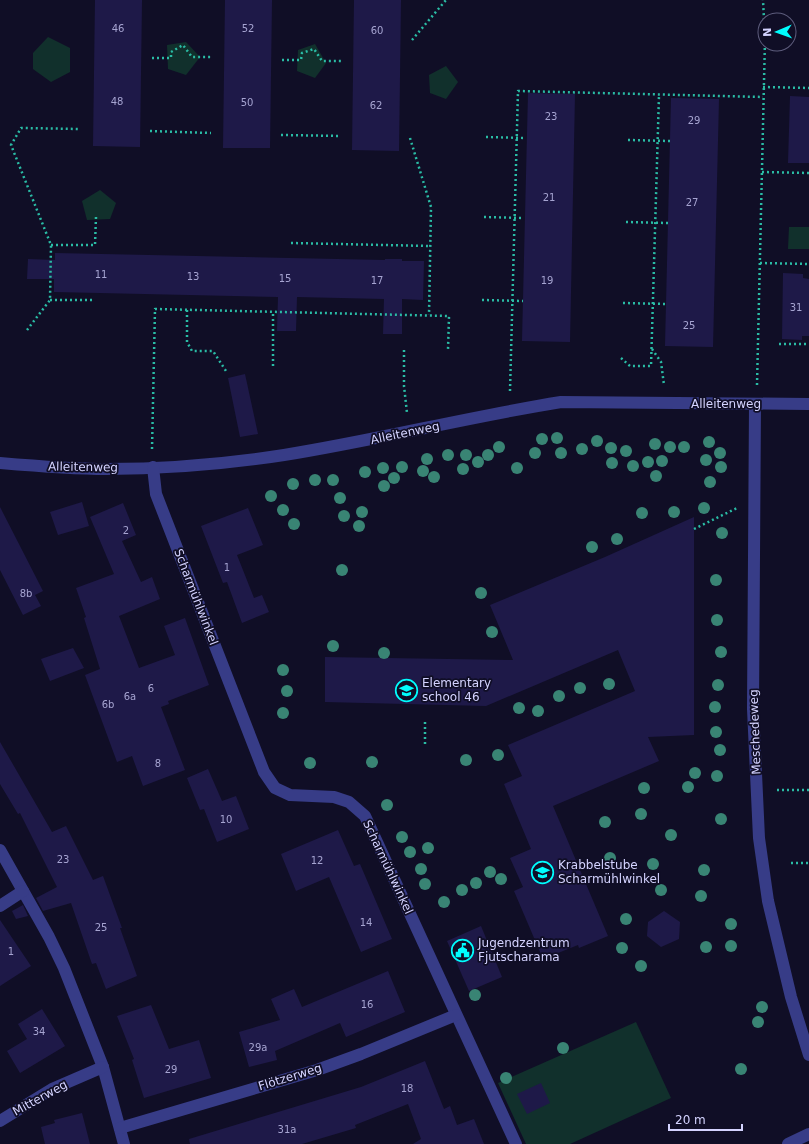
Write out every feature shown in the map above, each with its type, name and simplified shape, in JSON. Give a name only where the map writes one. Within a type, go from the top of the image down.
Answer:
[{"type":"street","name":"Alleitenweg","points":[[0,463],[106,469],[153,467],[282,455],[354,443],[561,402],[809,404]]},
{"type":"street","name":"Meschedeweg","points":[[755,404],[753,709],[759,838],[770,908],[791,998],[809,1055]]},
{"type":"street","name":"Scharmühlwinkel","points":[[153,467],[156,494],[264,772],[275,788],[290,795],[334,797],[350,802],[365,816],[516,1144]]},
{"type":"street","points":[[0,850],[49,937],[64,968],[103,1067],[124,1144]]},
{"type":"street","points":[[0,906],[23,891]]},
{"type":"street","name":"Flötzerweg","points":[[120,1128],[317,1070],[361,1054],[456,1015]]},
{"type":"street","name":"Mitterweg","points":[[0,1122],[52,1089],[103,1067]]},
{"type":"street","points":[[788,1144],[809,1134]]},
{"type":"path","points":[[412,40],[446,0]]},
{"type":"path","points":[[757,387],[765,39],[763,0]]},
{"type":"path","points":[[152,58],[171,58],[171,52],[183,45],[192,57],[213,57]]},
{"type":"path","points":[[282,60],[301,60],[302,53],[314,49],[322,61],[343,61]]},
{"type":"path","points":[[764,87],[809,88]]},
{"type":"path","points":[[510,391],[518,91],[763,97]]},
{"type":"path","points":[[621,358],[630,366],[651,366],[659,95]]},
{"type":"path","points":[[27,330],[50,300],[51,245],[11,146],[20,128],[80,129]]},
{"type":"path","points":[[150,131],[211,133]]},
{"type":"path","points":[[281,135],[341,136]]},
{"type":"path","points":[[486,137],[526,138]]},
{"type":"path","points":[[410,138],[431,207],[428,316]]},
{"type":"path","points":[[628,140],[670,141]]},
{"type":"path","points":[[762,172],[809,173]]},
{"type":"path","points":[[51,245],[95,246],[96,217]]},
{"type":"path","points":[[484,217],[524,218]]},
{"type":"path","points":[[626,222],[668,223]]},
{"type":"path","points":[[291,243],[430,246]]},
{"type":"path","points":[[760,263],[809,264]]},
{"type":"path","points":[[50,300],[92,300]]},
{"type":"path","points":[[482,300],[523,301]]},
{"type":"path","points":[[623,303],[666,304]]},
{"type":"path","points":[[152,449],[155,309],[449,316],[448,350]]},
{"type":"path","points":[[188,310],[187,342],[192,351],[213,351],[226,371]]},
{"type":"path","points":[[272,366],[274,312]]},
{"type":"path","points":[[779,344],[809,344]]},
{"type":"path","points":[[652,349],[661,362],[664,386]]},
{"type":"path","points":[[404,350],[404,386],[407,414]]},
{"type":"path","points":[[694,529],[737,508]]},
{"type":"path","points":[[425,722],[425,747]]},
{"type":"path","points":[[777,790],[809,790]]},
{"type":"path","points":[[791,863],[809,863]]},
{"type":"green space","points":[[48,37],[70,48],[70,72],[51,82],[33,69],[33,53]]},
{"type":"green space","points":[[186,42],[200,57],[186,75],[168,69],[167,45]]},
{"type":"green space","points":[[315,44],[326,63],[315,78],[297,71],[298,50]]},
{"type":"green space","points":[[446,66],[458,82],[446,99],[430,93],[429,75]]},
{"type":"green space","points":[[100,190],[116,203],[110,219],[87,220],[82,201]]},
{"type":"green space","points":[[789,227],[809,227],[809,249],[788,249]]},
{"type":"green space","points":[[636,1022],[671,1098],[570,1144],[526,1144],[498,1083]]},
{"type":"building","points":[[95,0],[142,0],[140,147],[93,146]]},
{"type":"building","points":[[225,0],[272,0],[270,148],[223,148]]},
{"type":"building","points":[[354,0],[401,0],[399,151],[352,150]]},
{"type":"building","points":[[528,93],[575,94],[570,342],[522,341]]},
{"type":"building","points":[[790,96],[809,97],[809,163],[788,163]]},
{"type":"building","points":[[671,98],[719,99],[713,347],[665,346]]},
{"type":"building","points":[[55,253],[385,260],[402,259],[402,261],[424,261],[423,300],[402,299],[402,334],[383,334],[384,299],[297,297],[296,331],[277,331],[278,297],[54,292],[54,279],[27,279],[28,259],[55,260]]},
{"type":"building","points":[[783,273],[803,274],[803,278],[809,279],[809,336],[802,336],[802,340],[782,339]]},
{"type":"building","points":[[245,374],[258,434],[240,437],[228,378]]},
{"type":"building","points":[[82,502],[89,526],[58,535],[50,512]]},
{"type":"building","points":[[123,503],[136,535],[122,541],[141,582],[152,577],[160,599],[119,616],[139,668],[175,655],[164,626],[185,618],[209,685],[168,701],[169,704],[161,707],[185,770],[143,786],[132,756],[117,762],[85,675],[100,669],[84,618],[86,617],[76,588],[114,574],[90,517]]},
{"type":"building","points":[[0,507],[43,591],[35,595],[41,606],[23,615],[0,570]]},
{"type":"building","points":[[248,508],[263,545],[237,555],[254,598],[262,595],[269,612],[242,623],[227,582],[223,583],[201,526]]},
{"type":"building","points":[[694,517],[694,735],[648,737],[659,761],[553,806],[608,936],[579,948],[578,945],[543,959],[514,891],[523,887],[510,858],[531,849],[504,784],[522,776],[508,745],[635,691],[618,650],[486,706],[325,702],[325,657],[513,660],[490,605],[605,557]]},
{"type":"building","points":[[73,648],[84,668],[50,681],[41,659]]},
{"type":"building","points":[[0,742],[52,832],[66,826],[93,880],[103,876],[122,928],[120,928],[137,976],[106,989],[96,963],[92,964],[71,903],[43,911],[36,898],[57,887],[20,813],[18,814],[0,784]]},
{"type":"building","points":[[208,769],[222,801],[236,796],[249,829],[217,842],[204,809],[200,810],[187,778]]},
{"type":"building","points":[[338,830],[354,866],[360,864],[392,939],[361,952],[329,877],[296,891],[281,854]]},
{"type":"building","points":[[23,905],[28,916],[16,919],[12,911]]},
{"type":"building","points":[[664,911],[680,922],[679,939],[661,947],[647,936],[648,922]]},
{"type":"building","points":[[0,920],[31,966],[0,986]]},
{"type":"building","points":[[481,926],[502,977],[469,991],[447,941]]},
{"type":"building","points":[[388,971],[405,1012],[346,1037],[340,1023],[275,1051],[277,1060],[249,1067],[239,1032],[280,1020],[271,999],[294,989],[302,1007]]},
{"type":"building","points":[[151,1005],[169,1049],[199,1040],[211,1078],[144,1098],[132,1060],[134,1059],[117,1016]]},
{"type":"building","points":[[42,1009],[65,1046],[20,1073],[7,1051],[27,1039],[18,1024]]},
{"type":"building","points":[[425,1061],[444,1109],[450,1106],[457,1125],[474,1119],[484,1144],[413,1144],[421,1139],[408,1104],[355,1125],[356,1128],[302,1144],[190,1144],[189,1139],[361,1087]]},
{"type":"building","points":[[541,1083],[550,1103],[527,1114],[517,1094]]},
{"type":"building","points":[[82,1113],[90,1144],[45,1144],[41,1127],[55,1123],[54,1120]]},
{"type":"place","name":"Elementary school 46","points":[[407,690]]},
{"type":"place","name":"Krabbelstube Scharmühlwinkel","points":[[543,872]]},
{"type":"place","name":"Jugendzentrum Fjutscharama","points":[[462,950]]}]
